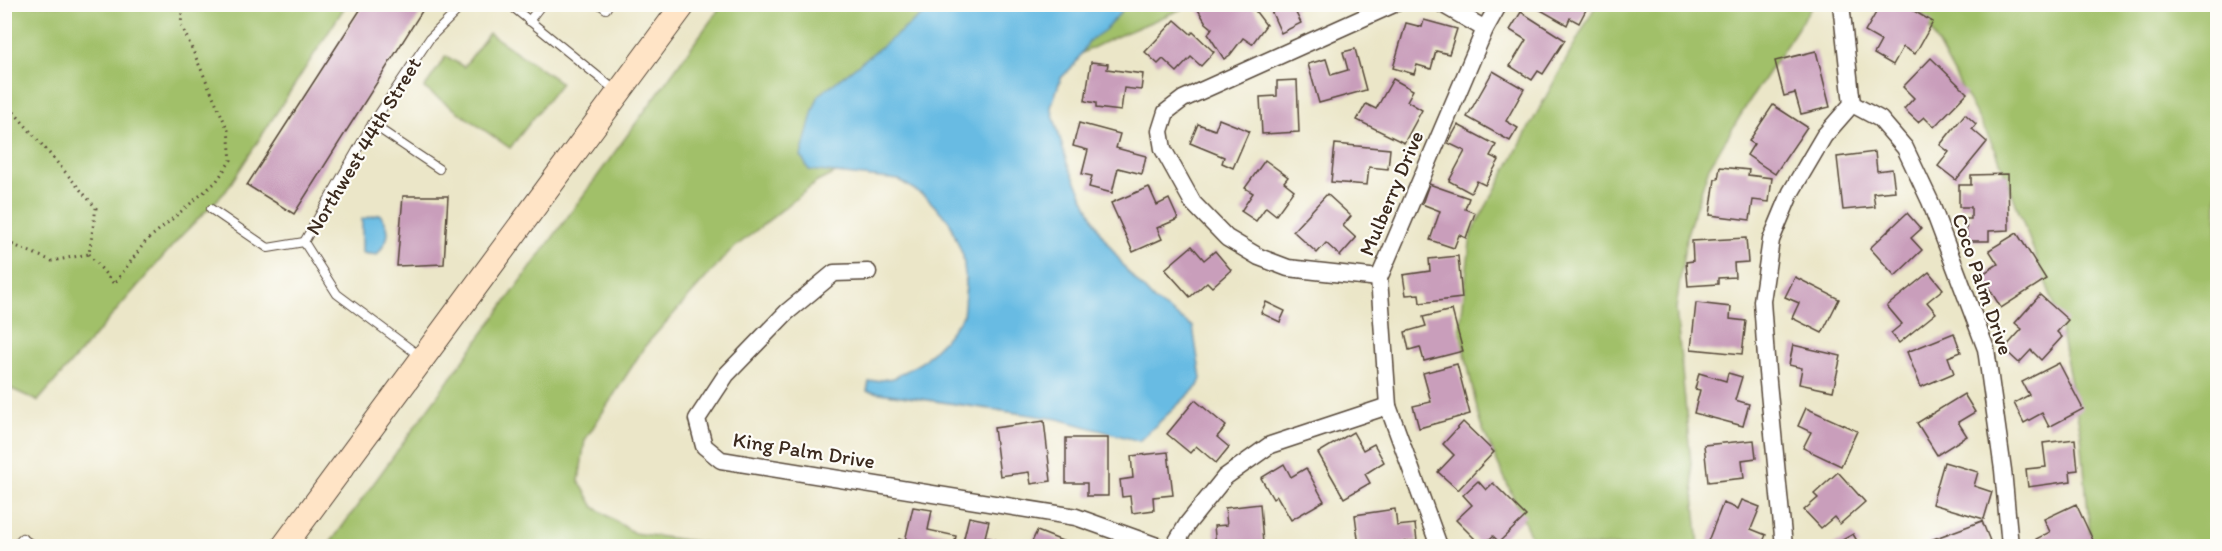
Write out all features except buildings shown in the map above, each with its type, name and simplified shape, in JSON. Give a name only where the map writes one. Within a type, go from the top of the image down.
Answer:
[{"type":"street","points":[[284,546],[684,4]]},
{"type":"street","points":[[1379,278],[1288,268],[1259,257],[1227,238],[1193,203],[1163,149],[1160,131],[1166,112],[1183,99],[1394,4]]},
{"type":"street","points":[[1442,4],[1485,29]]},
{"type":"street","name":"Mulberry Drive","points":[[1439,546],[1388,406],[1379,278],[1485,29],[1500,4]]},
{"type":"street","points":[[1784,546],[1762,301],[1771,240],[1791,192],[1824,136],[1852,104],[1841,4]]},
{"type":"street","name":"Coco Palm Drive","points":[[1852,104],[1880,119],[1905,148],[1930,201],[1986,349],[2003,470],[2010,546]]},
{"type":"street","name":"King Palm Drive","points":[[868,272],[834,273],[787,312],[726,375],[697,419],[704,446],[721,460],[1076,517],[1157,546]]},
{"type":"street","points":[[1174,546],[1188,524],[1225,477],[1270,445],[1388,406]]},
{"type":"lane","name":"Northwest 44th Street","points":[[424,359],[337,294],[304,242],[372,124],[430,38],[464,4]]},
{"type":"lane","points":[[509,4],[619,93]]},
{"type":"lane","points":[[530,21],[542,4]]},
{"type":"lane","points":[[599,4],[606,9],[609,4]]},
{"type":"lane","points":[[372,124],[439,169]]},
{"type":"lane","points":[[211,209],[268,248],[304,242]]},
{"type":"lane","points":[[14,546],[22,538],[34,546]]},
{"type":"path","points":[[4,96],[13,111],[96,208],[89,254],[114,284],[146,241],[216,183],[231,160],[228,130],[181,24],[183,4]]},
{"type":"path","points":[[4,241],[52,261],[89,254]]},
{"type":"green space","points":[[5,5],[346,5],[226,191],[181,236],[38,401],[5,386]]},
{"type":"green space","points":[[722,5],[1191,5],[1111,39],[817,182],[729,252],[645,346],[585,440],[579,481],[594,507],[634,533],[729,546],[328,546]]},
{"type":"green space","points":[[1596,5],[1813,5],[1709,167],[1686,237],[1676,309],[1699,546],[1535,546],[1480,423],[1460,330],[1471,234]]},
{"type":"green space","points":[[1917,5],[2217,5],[2217,546],[2091,546],[2081,434],[2057,312],[1996,151]]},
{"type":"green space","points":[[489,33],[561,83],[510,148],[424,88],[446,56],[464,67]]},
{"type":"water","points":[[984,4],[1124,5],[1121,12],[1105,30],[1089,41],[1075,64],[1061,78],[1051,107],[1067,163],[1100,232],[1128,272],[1154,300],[1193,327],[1201,379],[1198,386],[1139,441],[1058,419],[867,391],[869,382],[894,378],[922,362],[963,316],[966,285],[963,256],[949,221],[926,197],[899,180],[809,170],[801,156],[813,110],[819,95],[921,16]]},
{"type":"water","points":[[380,214],[387,225],[387,239],[377,255],[362,253],[362,219]]}]
